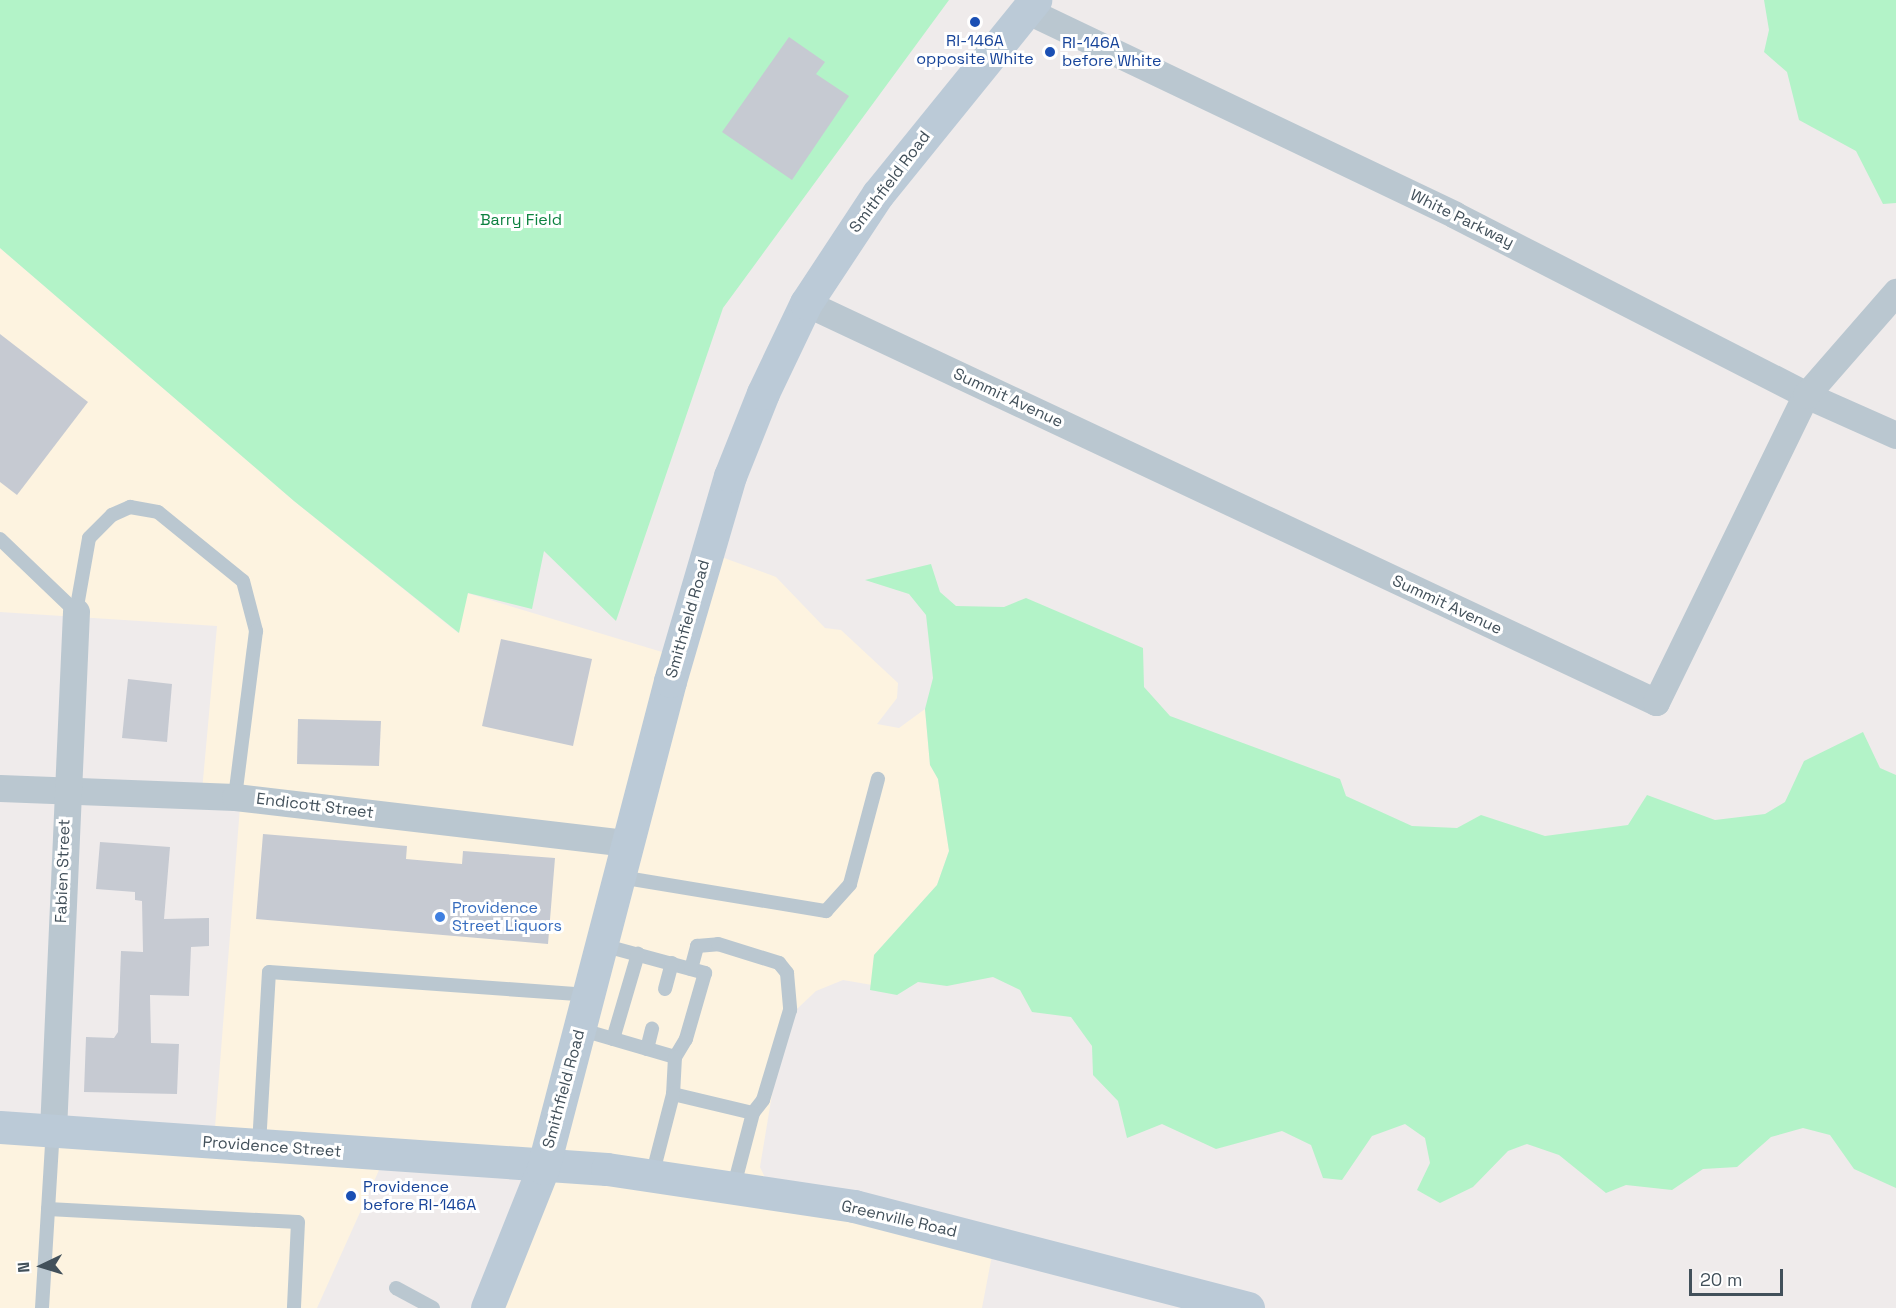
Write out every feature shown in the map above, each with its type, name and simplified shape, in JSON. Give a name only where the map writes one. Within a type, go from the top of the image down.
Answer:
[{"type":"main road","name":"Smithfield Road","points":[[487,1308],[543,1168],[730,476],[806,303],[878,194],[1030,5]]},
{"type":"main road","name":"Providence Street","points":[[0,1127],[543,1168]]},
{"type":"main road","name":"Greenville Road","points":[[543,1168],[608,1169],[732,1191],[854,1206],[1248,1308]]},
{"type":"street","name":"White Parkway","points":[[1030,5],[1455,215],[1806,394],[1896,435]]},
{"type":"street","name":"Summit Avenue","points":[[806,303],[1656,702],[1806,394],[1896,292]]},
{"type":"street","name":"Fabien Street","points":[[53,1130],[66,790],[76,612]]},
{"type":"street","name":"Endicott Street","points":[[0,788],[235,797],[629,843]]},
{"type":"lane","points":[[76,612],[89,538],[111,515],[130,507],[158,512],[243,581],[256,631],[235,797]]},
{"type":"lane","points":[[2,542],[76,612]]},
{"type":"lane","points":[[620,877],[826,911],[850,884],[878,779]]},
{"type":"lane","points":[[691,969],[698,946],[718,944],[779,963],[787,974],[790,1010],[763,1100],[753,1113],[732,1191]]},
{"type":"lane","points":[[602,945],[705,972],[686,1039],[675,1057],[674,1094],[652,1177]]},
{"type":"lane","points":[[613,1039],[638,954]]},
{"type":"lane","points":[[664,989],[672,963]]},
{"type":"lane","points":[[259,1146],[269,972],[588,995]]},
{"type":"lane","points":[[579,1029],[675,1057]]},
{"type":"lane","points":[[646,1049],[652,1029]]},
{"type":"lane","points":[[674,1094],[753,1113]]},
{"type":"lane","points":[[42,1308],[53,1130]]},
{"type":"lane","points":[[48,1209],[298,1222],[296,1307]]},
{"type":"lane","points":[[396,1288],[433,1308]]},
{"type":"shaded area","points":[[0,248],[294,501],[458,633],[467,593],[672,655],[705,551],[776,577],[825,628],[841,630],[898,683],[897,698],[877,724],[899,728],[925,709],[930,765],[938,779],[949,851],[937,885],[874,955],[872,985],[843,980],[816,991],[798,1008],[780,1046],[760,1167],[769,1186],[994,1245],[982,1308],[482,1308],[534,1180],[384,1159],[317,1308],[0,1308],[0,1115],[215,1127],[240,807],[201,802],[217,626],[0,612]]},
{"type":"green space","name":"Barry Field","points":[[0,0],[949,0],[723,308],[616,621],[544,551],[532,609],[468,593],[459,633],[294,501],[0,248]]},
{"type":"green space","points":[[1764,0],[1896,0],[1896,203],[1883,204],[1856,151],[1799,120],[1787,72],[1764,52],[1769,30]]},
{"type":"green space","points":[[931,564],[940,592],[956,606],[1004,607],[1026,598],[1143,648],[1144,687],[1170,716],[1340,779],[1346,796],[1412,826],[1457,828],[1481,815],[1545,836],[1628,825],[1647,795],[1715,820],[1765,814],[1785,802],[1804,761],[1863,732],[1880,768],[1896,775],[1896,1188],[1854,1169],[1830,1135],[1803,1128],[1771,1137],[1737,1167],[1703,1169],[1672,1190],[1626,1185],[1606,1193],[1559,1155],[1527,1144],[1508,1151],[1473,1187],[1440,1203],[1417,1190],[1430,1163],[1425,1138],[1405,1124],[1372,1136],[1342,1180],[1323,1178],[1311,1145],[1282,1131],[1216,1149],[1162,1124],[1127,1138],[1118,1101],[1093,1075],[1092,1046],[1071,1017],[1032,1012],[1020,990],[993,977],[947,986],[918,982],[897,995],[870,990],[874,955],[937,885],[949,851],[938,779],[930,765],[925,709],[933,678],[926,615],[909,594],[865,580]]},
{"type":"building","points":[[789,37],[825,62],[816,74],[849,96],[792,180],[722,132]]},
{"type":"building","points":[[0,334],[88,402],[17,495],[0,482]]},
{"type":"building","points":[[501,639],[592,659],[573,746],[482,726]]},
{"type":"building","points":[[128,679],[172,684],[167,742],[122,738]]},
{"type":"building","points":[[298,719],[381,721],[379,766],[297,764]]},
{"type":"building","points":[[263,834],[407,846],[406,859],[462,864],[463,851],[555,858],[548,944],[256,919]]},
{"type":"building","points":[[100,842],[170,847],[164,919],[209,918],[209,946],[191,947],[189,996],[150,995],[151,1043],[179,1044],[177,1094],[84,1092],[86,1037],[114,1038],[118,1032],[121,951],[143,952],[142,901],[135,900],[135,892],[96,889]]},
{"type":"place","name":"RI-146A opposite White","points":[[975,22]]},
{"type":"place","name":"RI-146A before White","points":[[1050,52]]},
{"type":"place","name":"Providence Street Liquors","points":[[440,917]]},
{"type":"place","name":"Providence before RI-146A","points":[[351,1196]]}]
